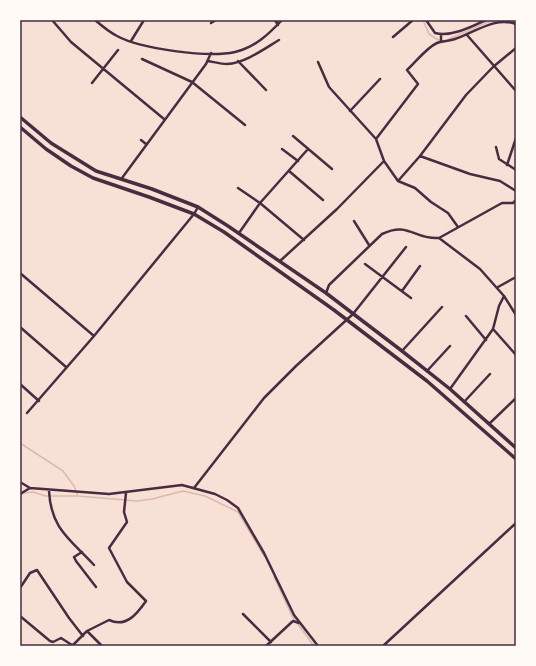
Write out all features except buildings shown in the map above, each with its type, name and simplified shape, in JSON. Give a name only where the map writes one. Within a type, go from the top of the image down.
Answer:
[{"type":"main road","points":[[20,117],[51,143],[96,171],[122,178],[198,207],[239,233],[326,293],[402,351],[450,389],[516,448]]},
{"type":"main road","points":[[20,127],[46,149],[71,166],[93,178],[194,214],[224,232],[346,319],[444,395],[516,459]]},
{"type":"street","points":[[52,20],[66,37],[164,119]]},
{"type":"street","points":[[95,20],[117,36],[142,45],[178,51],[210,54],[220,54],[248,47],[267,36],[282,20]]},
{"type":"street","points":[[131,41],[144,20]]},
{"type":"street","points":[[212,23],[216,20]]},
{"type":"street","points":[[275,20],[278,25]]},
{"type":"street","points":[[393,37],[413,20]]},
{"type":"street","points":[[426,20],[435,33],[441,36],[468,28],[486,20]]},
{"type":"street","points":[[376,139],[418,84],[407,70],[431,48],[441,42],[467,35],[495,23],[506,22],[516,24]]},
{"type":"street","points":[[467,35],[516,91]]},
{"type":"street","points":[[441,36],[441,42]]},
{"type":"street","points":[[208,61],[228,64],[258,53],[279,40]]},
{"type":"street","points":[[398,181],[420,156],[466,95],[494,67],[516,48]]},
{"type":"street","points":[[92,83],[118,50]]},
{"type":"street","points":[[122,178],[208,61],[210,54]]},
{"type":"street","points":[[142,60],[192,82],[245,125]]},
{"type":"street","points":[[238,61],[266,90]]},
{"type":"street","points":[[318,62],[329,87],[376,139],[384,161],[398,181],[415,188],[448,213],[458,227]]},
{"type":"street","points":[[350,111],[380,79]]},
{"type":"street","points":[[293,136],[332,169]]},
{"type":"street","points":[[507,165],[516,138]]},
{"type":"street","points":[[141,140],[146,144]]},
{"type":"street","points":[[496,148],[499,159],[516,170]]},
{"type":"street","points":[[282,149],[298,162]]},
{"type":"street","points":[[239,233],[260,203],[308,149]]},
{"type":"street","points":[[420,156],[470,174],[500,181],[516,191]]},
{"type":"street","points":[[280,261],[304,240],[384,161]]},
{"type":"street","points":[[289,171],[323,200]]},
{"type":"street","points":[[238,188],[260,203],[304,240]]},
{"type":"street","points":[[326,293],[329,285],[382,234],[405,228],[428,238],[438,238],[502,203],[513,203],[516,200]]},
{"type":"street","points":[[27,414],[94,336],[194,214],[198,207]]},
{"type":"street","points":[[354,221],[370,245]]},
{"type":"street","points":[[438,238],[480,269],[498,287],[516,315]]},
{"type":"street","points":[[194,488],[264,398],[353,314],[406,247]]},
{"type":"street","points":[[365,264],[411,298]]},
{"type":"street","points":[[402,291],[420,266]]},
{"type":"street","points":[[20,273],[94,336]]},
{"type":"street","points":[[498,287],[516,277]]},
{"type":"street","points":[[450,389],[493,329],[504,296]]},
{"type":"street","points":[[402,351],[442,308]]},
{"type":"street","points":[[466,316],[486,340]]},
{"type":"street","points":[[20,327],[66,367]]},
{"type":"street","points":[[493,329],[516,356]]},
{"type":"street","points":[[427,371],[450,346]]},
{"type":"street","points":[[464,402],[490,374]]},
{"type":"street","points":[[20,384],[39,401]]},
{"type":"street","points":[[489,424],[516,398]]},
{"type":"street","points":[[20,482],[30,488],[49,491],[126,493],[182,485],[215,494],[238,508],[264,553],[299,623],[318,646]]},
{"type":"street","points":[[20,494],[30,488]]},
{"type":"street","points":[[49,491],[54,521],[94,565]]},
{"type":"street","points":[[20,616],[50,641],[53,642],[61,638],[72,646],[87,631],[108,620],[114,623],[130,619],[146,601],[127,582],[110,548],[127,522],[124,512],[126,493]]},
{"type":"street","points":[[383,646],[516,524]]},
{"type":"street","points":[[82,552],[74,557],[96,587]]},
{"type":"street","points":[[20,588],[30,573],[37,570],[83,636]]},
{"type":"street","points":[[243,614],[271,642]]},
{"type":"street","points":[[266,646],[293,621],[299,623]]},
{"type":"street","points":[[87,631],[102,646]]},
{"type":"waterway","points":[[423,20],[429,34],[440,41]]},
{"type":"waterway","points":[[449,39],[488,22],[500,20]]},
{"type":"waterway","points":[[508,20],[516,22]]},
{"type":"waterway","points":[[20,443],[63,471],[74,486],[78,496]]},
{"type":"waterway","points":[[20,495],[33,492],[46,496],[78,496],[137,501],[152,499],[183,491],[205,496],[238,512],[264,556]]},
{"type":"waterway","points":[[274,577],[292,616],[314,646]]}]
